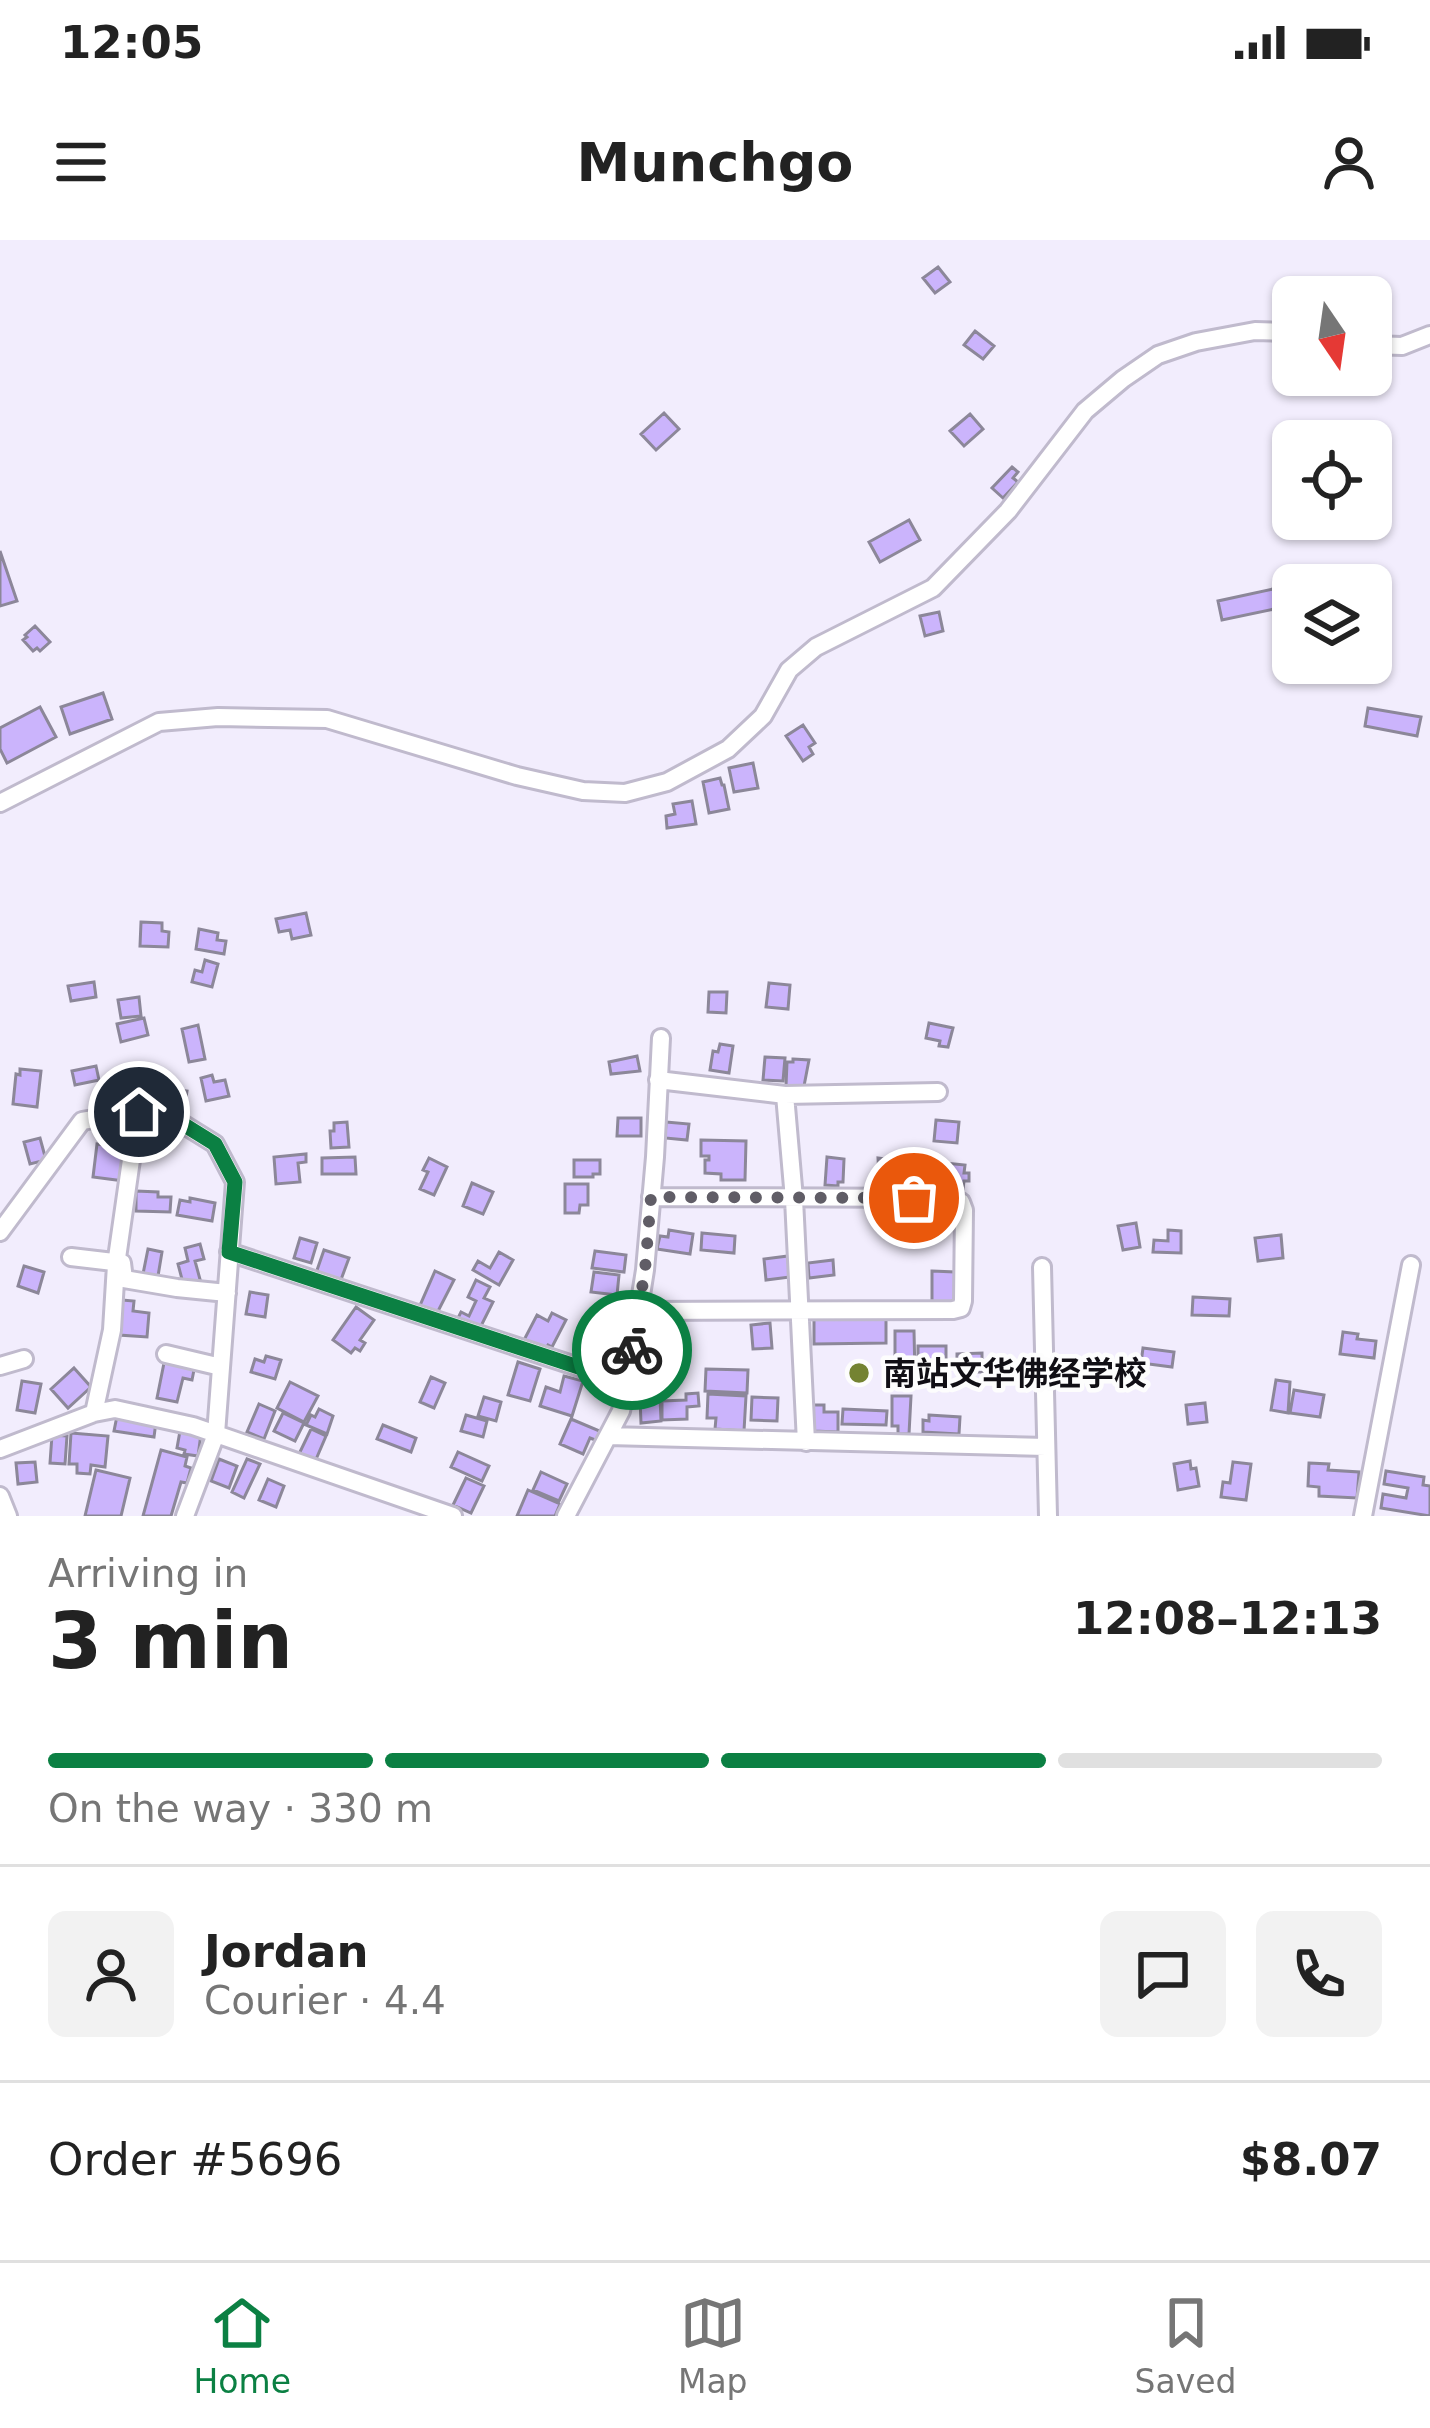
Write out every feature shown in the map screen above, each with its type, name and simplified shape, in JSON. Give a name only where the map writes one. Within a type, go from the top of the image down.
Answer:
[{"type":"street","points":[[0,803],[159,722],[218,717],[327,718],[583,791],[625,793],[667,782],[728,749],[763,716],[789,670],[816,647],[933,588],[1008,511],[1085,411],[1123,379],[1158,355],[1196,343],[1272,331]]},
{"type":"street","points":[[1392,346],[1430,335]]},
{"type":"street","points":[[566,1516],[621,1411],[627,1383],[651,1197],[661,1038]]},
{"type":"street","points":[[658,1080],[785,1095],[938,1092]]},
{"type":"street","points":[[785,1095],[806,1442]]},
{"type":"street","points":[[0,1232],[82,1121],[157,1108],[215,1144],[235,1182],[216,1435],[185,1516]]},
{"type":"street","points":[[94,1413],[112,1330],[116,1264],[139,1112]]},
{"type":"street","points":[[638,1311],[953,1310],[961,1308],[963,1300],[964,1210],[953,1198],[651,1197]]},
{"type":"street","points":[[229,1252],[627,1383]]},
{"type":"street","points":[[70,1257],[122,1263],[124,1279],[227,1293]]},
{"type":"street","points":[[1363,1516],[1412,1265]]},
{"type":"street","points":[[1042,1267],[1048,1516]]},
{"type":"street","points":[[166,1354],[220,1367]]},
{"type":"street","points":[[0,1366],[24,1359]]},
{"type":"street","points":[[0,1450],[115,1408],[170,1419],[453,1516]]},
{"type":"street","points":[[608,1436],[1046,1447]]},
{"type":"street","points":[[0,1496],[8,1516]]},
{"type":"building","points":[[938,267],[950,282],[935,293],[923,278]]},
{"type":"building","points":[[975,331],[994,346],[983,359],[964,345]]},
{"type":"building","points":[[664,413],[679,429],[656,450],[641,434]]},
{"type":"building","points":[[970,414],[983,429],[964,446],[950,431]]},
{"type":"building","points":[[1012,467],[1018,472],[1013,478],[1018,482],[1003,498],[992,488]]},
{"type":"building","points":[[909,520],[920,540],[880,562],[869,542]]},
{"type":"building","points":[[0,551],[17,601],[0,606]]},
{"type":"building","points":[[1272,589],[1272,609],[1222,620],[1218,601]]},
{"type":"building","points":[[939,612],[943,631],[925,636],[920,616]]},
{"type":"building","points":[[35,626],[50,642],[40,651],[33,651],[23,640]]},
{"type":"building","points":[[103,693],[112,719],[70,734],[61,707]]},
{"type":"building","points":[[40,707],[56,737],[7,763],[0,749],[0,728]]},
{"type":"building","points":[[1368,708],[1421,717],[1417,736],[1365,726]]},
{"type":"building","points":[[803,725],[815,743],[809,747],[813,754],[803,761],[786,736]]},
{"type":"building","points":[[753,763],[758,788],[734,792],[729,768]]},
{"type":"building","points":[[720,778],[729,809],[709,813],[703,782]]},
{"type":"building","points":[[692,801],[696,824],[667,828],[666,816],[675,814],[673,804]]},
{"type":"building","points":[[306,913],[311,935],[292,939],[290,930],[279,932],[276,919]]},
{"type":"building","points":[[141,922],[162,923],[162,931],[169,932],[168,947],[140,946]]},
{"type":"building","points":[[199,929],[218,933],[217,940],[226,941],[224,954],[196,949]]},
{"type":"building","points":[[205,960],[218,964],[212,987],[192,982]]},
{"type":"building","points":[[94,982],[96,997],[71,1001],[68,986]]},
{"type":"building","points":[[769,983],[790,985],[788,1009],[766,1007]]},
{"type":"building","points":[[709,992],[727,992],[726,1013],[708,1012]]},
{"type":"building","points":[[139,997],[141,1016],[121,1018],[118,1000]]},
{"type":"building","points":[[144,1018],[148,1035],[121,1042],[117,1024]]},
{"type":"building","points":[[929,1023],[953,1028],[948,1047],[926,1038]]},
{"type":"building","points":[[198,1025],[205,1059],[189,1062],[182,1029]]},
{"type":"building","points":[[720,1044],[733,1046],[729,1073],[710,1070],[713,1051],[718,1052]]},
{"type":"building","points":[[637,1056],[640,1071],[611,1074],[609,1062]]},
{"type":"building","points":[[765,1057],[785,1058],[783,1081],[763,1080]]},
{"type":"building","points":[[809,1060],[804,1086],[786,1086],[787,1062]]},
{"type":"building","points":[[96,1066],[99,1080],[75,1085],[72,1071]]},
{"type":"building","points":[[20,1069],[41,1071],[37,1107],[13,1104]]},
{"type":"building","points":[[212,1075],[214,1082],[225,1080],[229,1096],[206,1101],[201,1078]]},
{"type":"building","points":[[126,1084],[150,1087],[148,1105],[123,1103]]},
{"type":"building","points":[[164,1088],[187,1091],[185,1104],[162,1105]]},
{"type":"building","points":[[618,1118],[641,1118],[641,1136],[617,1136]]},
{"type":"building","points":[[936,1120],[959,1122],[957,1143],[934,1141]]},
{"type":"building","points":[[347,1122],[349,1147],[331,1148],[334,1123]]},
{"type":"building","points":[[666,1122],[689,1124],[687,1140],[665,1138]]},
{"type":"building","points":[[115,1132],[130,1133],[124,1181],[93,1177],[97,1144],[113,1146]]},
{"type":"building","points":[[40,1138],[46,1160],[30,1164],[24,1142]]},
{"type":"building","points":[[701,1140],[746,1141],[745,1180],[721,1180],[721,1174],[705,1173],[709,1156],[701,1156]]},
{"type":"building","points":[[306,1154],[306,1162],[298,1163],[300,1182],[276,1184],[274,1157]]},
{"type":"building","points":[[355,1157],[356,1174],[322,1174],[322,1158]]},
{"type":"building","points":[[827,1157],[844,1159],[843,1182],[838,1186],[825,1185]]},
{"type":"building","points":[[429,1158],[447,1167],[434,1195],[420,1189]]},
{"type":"building","points":[[878,1158],[900,1161],[897,1179],[879,1177]]},
{"type":"building","points":[[574,1160],[600,1160],[600,1174],[574,1177]]},
{"type":"building","points":[[945,1163],[965,1165],[969,1181],[964,1181],[963,1189],[943,1187]]},
{"type":"building","points":[[472,1183],[493,1192],[483,1214],[463,1206]]},
{"type":"building","points":[[565,1184],[588,1184],[588,1205],[580,1205],[579,1213],[565,1213]]},
{"type":"building","points":[[136,1191],[171,1197],[170,1212],[136,1211]]},
{"type":"building","points":[[190,1198],[215,1203],[212,1221],[177,1215],[180,1200],[190,1202]]},
{"type":"building","points":[[1136,1223],[1140,1247],[1123,1250],[1118,1226]]},
{"type":"building","points":[[669,1230],[693,1234],[690,1254],[657,1249],[660,1236],[668,1237]]},
{"type":"building","points":[[1168,1230],[1181,1231],[1181,1253],[1153,1252],[1154,1240],[1168,1241]]},
{"type":"building","points":[[702,1233],[735,1236],[734,1253],[701,1250]]},
{"type":"building","points":[[1281,1235],[1283,1258],[1258,1261],[1255,1238]]},
{"type":"building","points":[[300,1238],[317,1243],[311,1263],[294,1258]]},
{"type":"building","points":[[200,1244],[204,1259],[195,1261],[201,1283],[184,1287],[178,1264],[188,1261],[185,1248]]},
{"type":"building","points":[[148,1249],[162,1252],[157,1282],[142,1279]]},
{"type":"building","points":[[324,1250],[349,1258],[339,1285],[315,1276]]},
{"type":"building","points":[[595,1251],[626,1255],[624,1272],[592,1268]]},
{"type":"building","points":[[499,1252],[513,1260],[499,1285],[473,1270],[478,1261],[490,1268]]},
{"type":"building","points":[[788,1256],[790,1277],[766,1280],[764,1259]]},
{"type":"building","points":[[833,1260],[834,1275],[809,1278],[808,1263]]},
{"type":"building","points":[[24,1266],[44,1272],[38,1293],[18,1286]]},
{"type":"building","points":[[435,1271],[454,1280],[435,1317],[418,1310]]},
{"type":"building","points":[[932,1271],[955,1272],[955,1305],[932,1304]]},
{"type":"building","points":[[594,1272],[619,1275],[617,1295],[591,1292]]},
{"type":"building","points":[[476,1280],[490,1287],[484,1298],[493,1302],[478,1332],[456,1322],[461,1312],[469,1316],[476,1301],[468,1297]]},
{"type":"building","points":[[250,1292],[268,1295],[265,1317],[246,1314]]},
{"type":"building","points":[[1193,1297],[1230,1299],[1229,1316],[1192,1315]]},
{"type":"building","points":[[122,1300],[134,1301],[133,1311],[149,1313],[147,1337],[119,1335]]},
{"type":"building","points":[[356,1307],[374,1320],[360,1340],[365,1343],[360,1351],[355,1348],[351,1353],[333,1340]]},
{"type":"building","points":[[598,1307],[622,1314],[618,1329],[594,1322]]},
{"type":"building","points":[[552,1313],[566,1320],[552,1347],[545,1350],[524,1340],[537,1315],[548,1321]]},
{"type":"building","points":[[886,1316],[886,1343],[814,1344],[814,1317]]},
{"type":"building","points":[[770,1323],[772,1348],[753,1349],[751,1325]]},
{"type":"building","points":[[599,1328],[630,1337],[618,1376],[605,1372],[609,1360],[591,1354]]},
{"type":"building","points":[[895,1331],[914,1331],[915,1375],[895,1375]]},
{"type":"building","points":[[1343,1332],[1376,1341],[1374,1358],[1340,1354]]},
{"type":"building","points":[[918,1346],[946,1346],[946,1364],[918,1364]]},
{"type":"building","points":[[1143,1348],[1174,1352],[1172,1367],[1141,1363]]},
{"type":"building","points":[[982,1353],[987,1372],[957,1369],[957,1354]]},
{"type":"building","points":[[266,1356],[281,1360],[275,1379],[251,1372],[255,1359],[264,1362]]},
{"type":"building","points":[[165,1358],[195,1365],[192,1380],[183,1378],[177,1402],[157,1398]]},
{"type":"building","points":[[518,1362],[540,1369],[530,1401],[508,1395]]},
{"type":"building","points":[[74,1368],[91,1387],[68,1408],[51,1389]]},
{"type":"building","points":[[706,1369],[748,1370],[747,1393],[705,1391]]},
{"type":"building","points":[[564,1376],[583,1381],[572,1416],[540,1406],[546,1387],[560,1392]]},
{"type":"building","points":[[431,1377],[445,1383],[434,1408],[420,1402]]},
{"type":"building","points":[[1276,1380],[1290,1382],[1288,1413],[1271,1410]]},
{"type":"building","points":[[22,1381],[41,1384],[35,1413],[17,1410]]},
{"type":"building","points":[[290,1382],[318,1396],[304,1422],[277,1408]]},
{"type":"building","points":[[1294,1390],[1324,1395],[1320,1417],[1290,1413]]},
{"type":"building","points":[[698,1393],[699,1406],[687,1407],[687,1419],[662,1420],[662,1401],[686,1400],[686,1394]]},
{"type":"building","points":[[708,1394],[746,1396],[744,1431],[715,1429],[716,1418],[707,1418]]},
{"type":"building","points":[[892,1396],[911,1396],[909,1434],[898,1434],[898,1426],[892,1426]]},
{"type":"building","points":[[484,1397],[501,1402],[496,1421],[478,1416]]},
{"type":"building","points":[[660,1397],[661,1421],[641,1423],[640,1398]]},
{"type":"building","points":[[752,1397],[778,1398],[777,1421],[751,1420]]},
{"type":"building","points":[[1205,1403],[1207,1422],[1188,1424],[1186,1405]]},
{"type":"building","points":[[259,1404],[275,1411],[264,1439],[247,1432]]},
{"type":"building","points":[[813,1405],[824,1405],[824,1412],[838,1412],[838,1432],[813,1431]]},
{"type":"building","points":[[319,1409],[333,1416],[327,1434],[306,1425]]},
{"type":"building","points":[[843,1409],[887,1411],[886,1425],[842,1424]]},
{"type":"building","points":[[283,1413],[304,1423],[295,1441],[274,1431]]},
{"type":"building","points":[[466,1415],[487,1421],[483,1437],[461,1431]]},
{"type":"building","points":[[929,1415],[960,1417],[959,1434],[923,1432],[923,1420],[929,1421]]},
{"type":"building","points":[[117,1416],[156,1422],[154,1437],[114,1431]]},
{"type":"building","points":[[571,1419],[602,1432],[598,1441],[590,1438],[583,1454],[560,1444]]},
{"type":"building","points":[[383,1425],[416,1438],[411,1452],[377,1439]]},
{"type":"building","points":[[311,1429],[326,1436],[314,1464],[298,1456]]},
{"type":"building","points":[[180,1431],[201,1434],[198,1456],[177,1448]]},
{"type":"building","points":[[71,1433],[108,1436],[105,1467],[91,1465],[90,1474],[77,1473],[77,1464],[69,1464]]},
{"type":"building","points":[[52,1435],[67,1436],[65,1464],[50,1463]]},
{"type":"building","points":[[161,1450],[187,1457],[185,1466],[191,1468],[187,1483],[181,1482],[171,1516],[143,1516]]},
{"type":"building","points":[[458,1452],[489,1466],[482,1481],[451,1467]]},
{"type":"building","points":[[219,1459],[237,1466],[229,1488],[211,1481]]},
{"type":"building","points":[[247,1459],[260,1464],[244,1498],[232,1492]]},
{"type":"building","points":[[1190,1461],[1199,1486],[1178,1490],[1174,1464]]},
{"type":"building","points":[[35,1462],[37,1482],[18,1484],[16,1463]]},
{"type":"building","points":[[1233,1462],[1251,1464],[1246,1500],[1221,1497],[1223,1482],[1230,1483]]},
{"type":"building","points":[[1309,1463],[1359,1472],[1357,1498],[1319,1496],[1319,1487],[1308,1486]]},
{"type":"building","points":[[96,1470],[130,1478],[121,1516],[85,1516]]},
{"type":"building","points":[[1386,1471],[1424,1477],[1423,1485],[1430,1486],[1430,1516],[1381,1508],[1383,1494],[1406,1498],[1408,1488],[1384,1484]]},
{"type":"building","points":[[541,1472],[567,1484],[559,1501],[533,1490]]},
{"type":"building","points":[[466,1478],[484,1486],[471,1513],[453,1505]]},
{"type":"building","points":[[268,1479],[284,1486],[276,1507],[259,1500]]},
{"type":"building","points":[[528,1490],[560,1504],[555,1516],[517,1516]]},
{"type":"way so far","points":[[632,1350],[651,1197],[914,1198]]},
{"type":"place","name":"南站文华佛经学校","points":[[859,1373]]},
{"type":"route","points":[[139,1112],[157,1108],[215,1144],[235,1182],[229,1252],[627,1383],[632,1350]]}]
